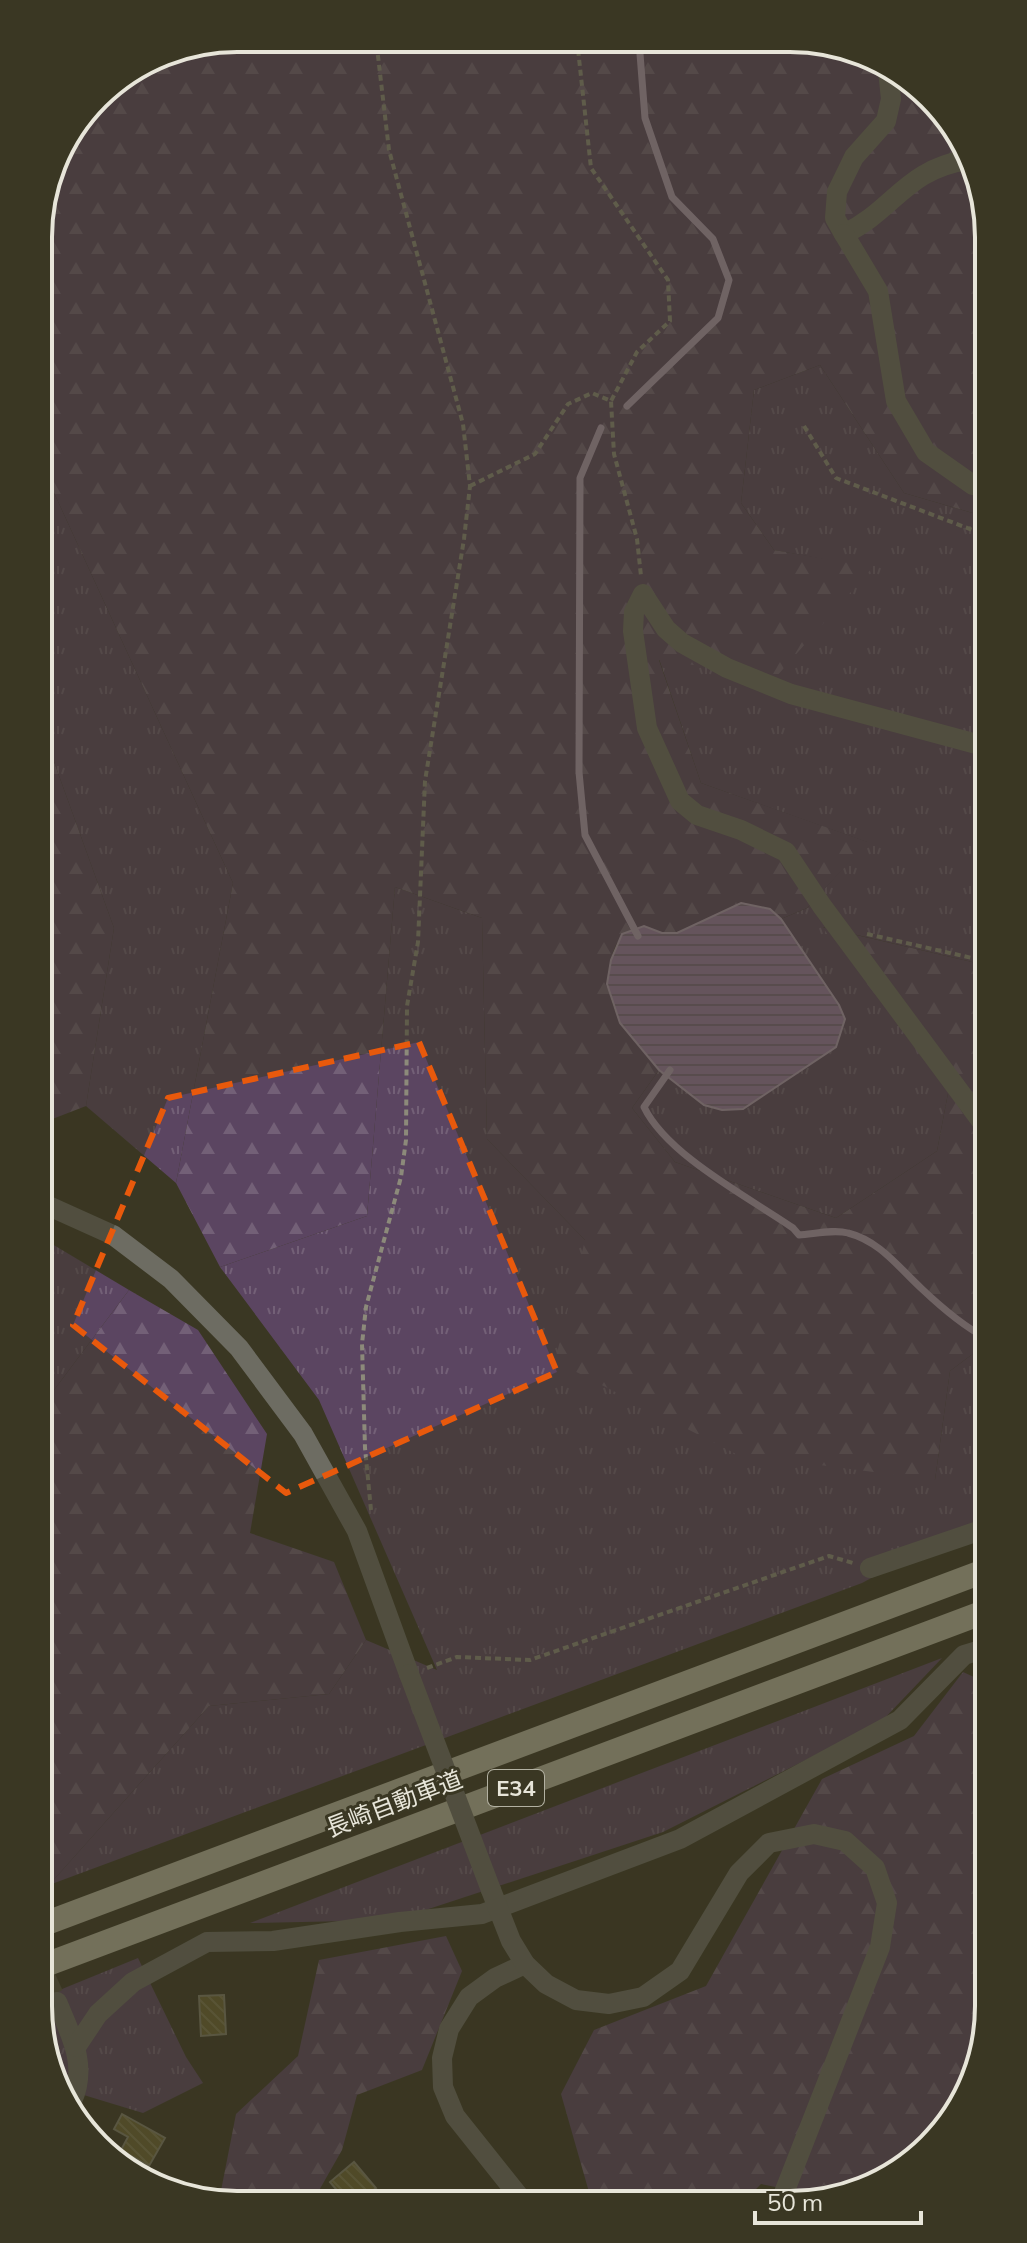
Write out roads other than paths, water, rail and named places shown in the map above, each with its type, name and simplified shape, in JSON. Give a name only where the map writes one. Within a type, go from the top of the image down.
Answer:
[{"type":"highway","name":"長崎自動車道","points":[[52,1921],[975,1575]]},
{"type":"highway","name":"長崎自動車道","points":[[52,1962],[975,1616]]},
{"type":"street","points":[[889,81],[891,99],[886,121],[854,157],[837,192],[835,218],[878,291],[896,401],[926,452],[975,485]]},
{"type":"street","points":[[844,234],[862,226],[914,179],[947,163],[959,161]]},
{"type":"street","points":[[975,744],[791,694],[727,668],[666,629],[643,594],[634,612],[633,631],[647,728],[680,801],[697,815],[741,830],[786,852],[975,1112]]},
{"type":"street","points":[[52,1208],[113,1235],[171,1279],[239,1348],[303,1434],[357,1531],[511,1941],[525,1964],[546,1984],[576,2000],[609,2004],[643,1997],[680,1971],[739,1873],[769,1843],[814,1834],[845,1841],[875,1868],[887,1903],[880,1947],[785,2191]]},
{"type":"street","points":[[870,1568],[975,1532]]},
{"type":"street","points":[[76,2047],[98,2014],[133,1982],[207,1942],[273,1941],[400,1922],[482,1914],[495,1899],[694,1832],[900,1720],[964,1655],[975,1652]]},
{"type":"street","points":[[515,2191],[455,2116],[443,2087],[442,2058],[449,2029],[469,1997],[495,1978],[525,1964]]},
{"type":"street","points":[[57,2002],[76,2047],[79,2080],[74,2094]]},
{"type":"waterway","points":[[627,406],[718,318],[729,280],[713,239],[672,197],[645,118],[640,52]]},
{"type":"waterway","points":[[601,428],[580,478],[579,772],[585,835],[638,936]]},
{"type":"waterway","points":[[670,1070],[644,1107],[655,1125],[689,1158],[799,1235],[842,1232],[870,1242],[975,1332]]},
{"type":"tunnel","points":[[52,1991],[57,2002]]}]
